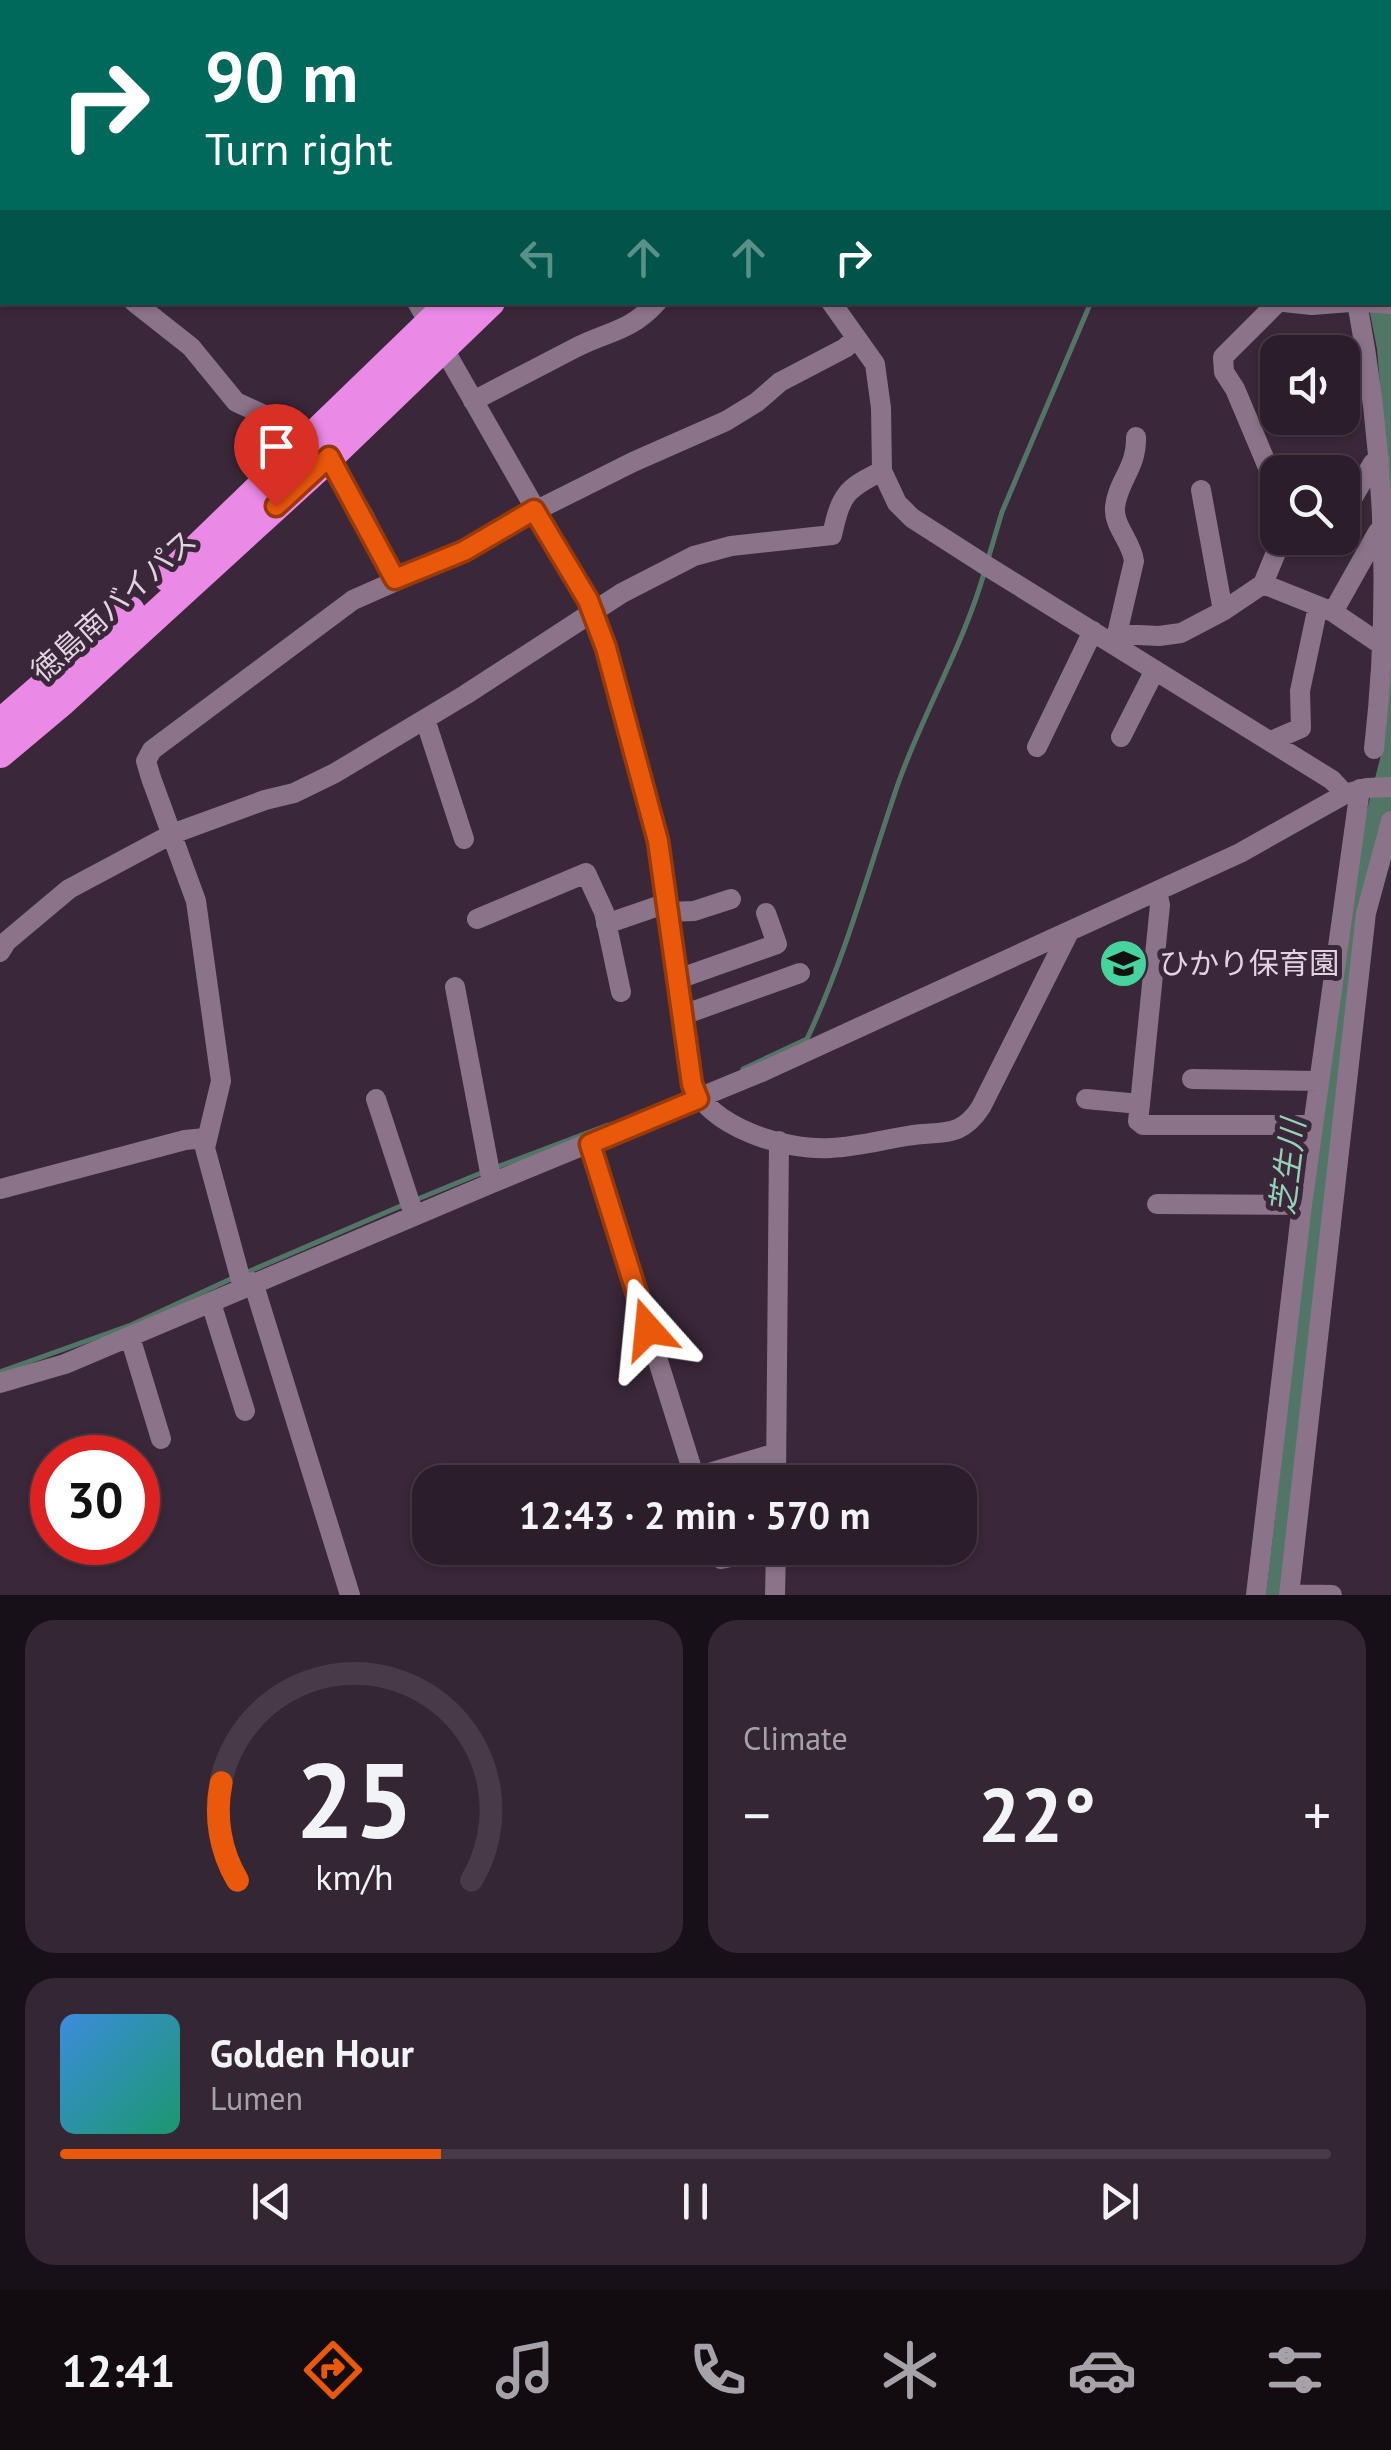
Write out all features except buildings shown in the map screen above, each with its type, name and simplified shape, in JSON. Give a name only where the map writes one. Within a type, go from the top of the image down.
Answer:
[{"type":"highway","name":"徳島南バイパス","points":[[0,753],[62,701],[320,449],[449,305]]},
{"type":"highway","name":"徳島南バイパス","points":[[430,325],[482,305]]},
{"type":"highway","name":"徳島南バイパス","points":[[0,724],[320,449]]},
{"type":"street","points":[[138,305],[191,347],[236,402],[301,432],[320,449],[395,579]]},
{"type":"street","points":[[473,401],[594,340],[624,330],[654,305]]},
{"type":"street","points":[[833,305],[875,364],[882,470],[886,485],[904,510],[1092,631],[1115,638],[1182,633],[1264,584],[1275,555]]},
{"type":"street","points":[[1263,455],[1224,372],[1223,357],[1278,305]]},
{"type":"street","points":[[1355,305],[1375,406],[1385,529],[1386,648],[1374,749]]},
{"type":"street","points":[[430,325],[593,615],[606,648],[658,841],[695,1092],[725,1120],[800,1147],[830,1148],[961,1129],[981,1107],[1069,932]]},
{"type":"street","points":[[350,1595],[244,1280],[205,1138],[221,1082],[196,901],[146,761],[152,750],[353,600],[464,551],[534,510],[671,444],[726,422],[780,382],[855,339]]},
{"type":"street","points":[[1115,638],[1134,560],[1114,512],[1119,492],[1136,460],[1136,437]]},
{"type":"street","points":[[1360,484],[1372,463],[1379,459]]},
{"type":"street","points":[[0,952],[7,941],[69,889],[172,834],[265,800],[294,794],[336,773],[593,615],[622,593],[694,556],[731,546],[832,535],[843,495],[853,485],[882,470]]},
{"type":"street","points":[[1201,490],[1223,610]]},
{"type":"street","points":[[1271,741],[1301,728],[1300,691],[1325,609],[1378,532],[1385,529]]},
{"type":"street","points":[[1264,584],[1325,609],[1386,648]]},
{"type":"street","points":[[1038,747],[1092,631]]},
{"type":"street","points":[[1115,638],[1154,670],[1349,788]]},
{"type":"street","points":[[1121,737],[1154,670]]},
{"type":"street","points":[[425,720],[464,839]]},
{"type":"street","points":[[0,1383],[65,1364],[130,1338],[211,1303],[244,1280],[490,1174],[590,1144],[695,1092],[1069,932],[1240,853],[1349,788],[1391,786]]},
{"type":"street","points":[[1256,1595],[1319,1082],[1349,788]]},
{"type":"street","points":[[1332,1595],[1289,1594],[1364,930],[1374,874],[1391,820]]},
{"type":"street","points":[[477,919],[586,873],[606,924],[621,992]]},
{"type":"street","points":[[1157,891],[1160,904],[1138,1121],[1144,1125],[1313,1125]]},
{"type":"street","points":[[606,924],[668,908],[694,911],[731,899]]},
{"type":"street","points":[[678,979],[777,944],[766,914]]},
{"type":"street","points":[[683,1015],[800,973]]},
{"type":"street","points":[[455,987],[490,1174]]},
{"type":"street","points":[[1192,1079],[1319,1082]]},
{"type":"street","points":[[376,1099],[411,1207]]},
{"type":"street","points":[[1086,1099],[1140,1104]]},
{"type":"street","points":[[0,1188],[205,1138]]},
{"type":"street","points":[[776,1465],[778,1141]]},
{"type":"street","points":[[590,1144],[690,1465]]},
{"type":"street","points":[[1157,1204],[1302,1205]]},
{"type":"street","points":[[211,1303],[245,1411]]},
{"type":"street","points":[[130,1338],[161,1439]]},
{"type":"street","points":[[740,1465],[776,1453]]},
{"type":"street","points":[[775,1565],[776,1595]]},
{"type":"shaded area","points":[[1368,305],[1391,305],[1391,516],[1377,349]]},
{"type":"shaded area","points":[[1391,614],[1391,809],[1369,880],[1284,1595],[1266,1595],[1307,1240],[1360,837],[1382,751]]},
{"type":"waterway","points":[[988,559],[1002,512],[1090,305]]},
{"type":"waterway","points":[[743,1069],[807,1039],[845,944],[899,781],[985,570]]},
{"type":"waterway","points":[[497,1167],[608,1125]]},
{"type":"waterway","points":[[413,1201],[486,1171]]},
{"type":"waterway","points":[[243,1274],[403,1205]]},
{"type":"waterway","points":[[0,1372],[131,1325],[233,1278]]},
{"type":"place","name":"ひかり保育園","points":[[1124,964]]},
{"type":"route","points":[[276,506],[329,457],[395,579],[464,551],[534,510],[588,600],[606,648],[658,841],[692,1084],[698,1099],[590,1144],[648,1329]]},
{"type":"water label","name":"芝生川","points":[[1288,1167]]}]
